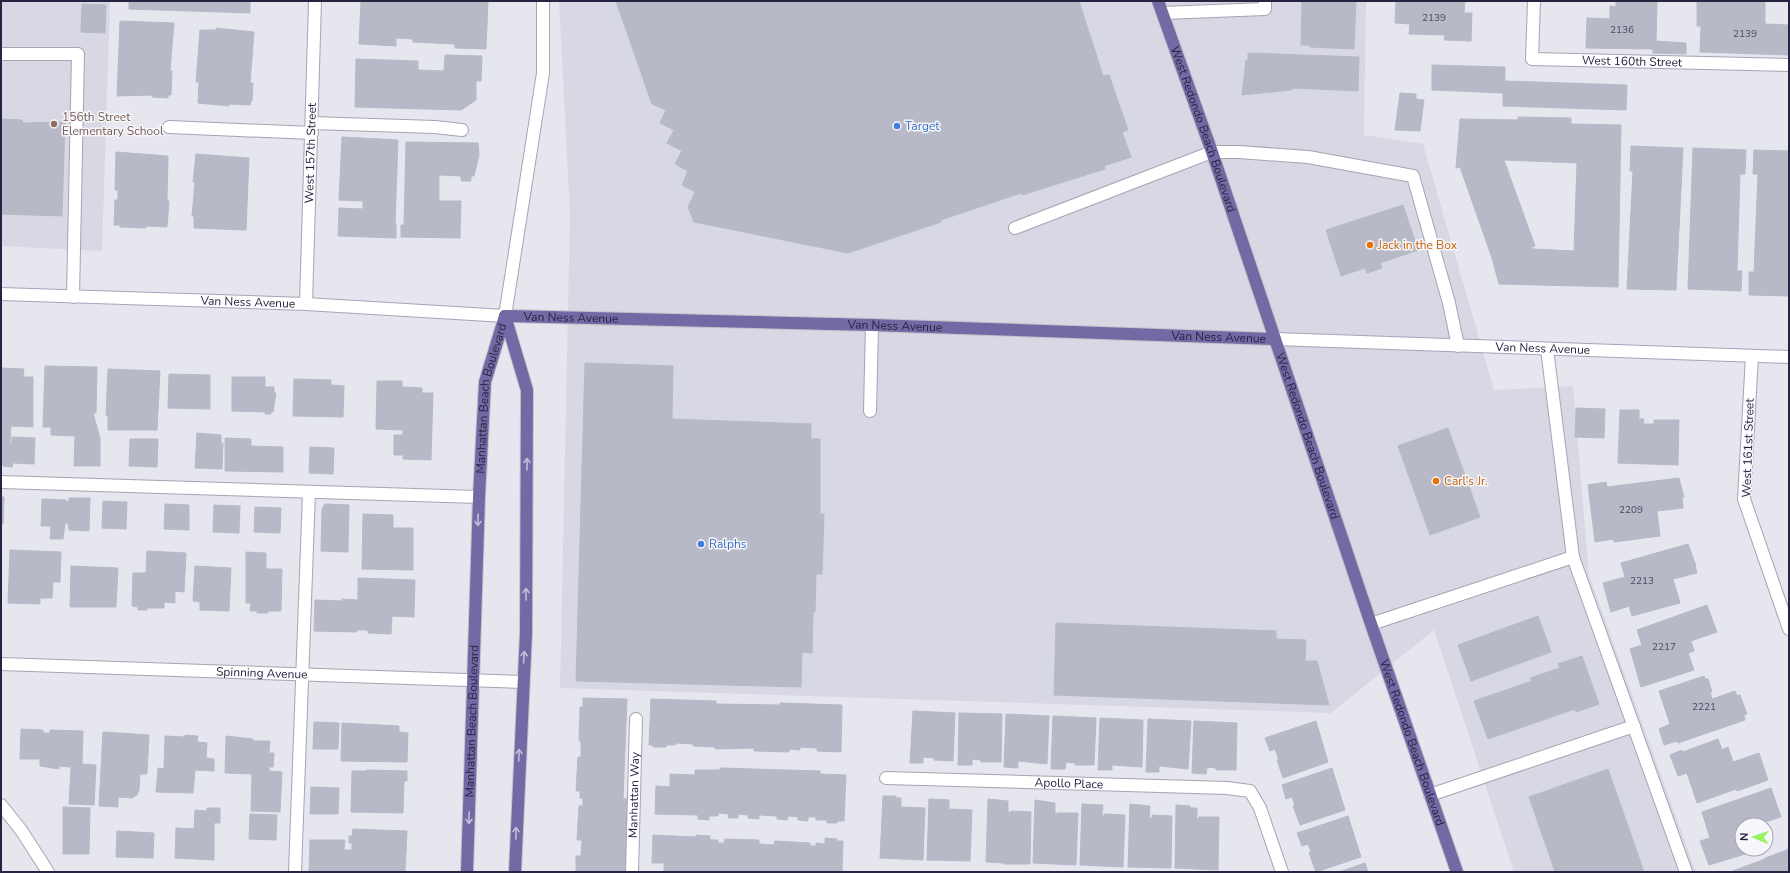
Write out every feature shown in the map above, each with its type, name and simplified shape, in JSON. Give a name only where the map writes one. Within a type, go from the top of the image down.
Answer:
[{"type":"main road","name":"West Redondo Beach Boulevard","points":[[1158,1],[1212,152],[1456,872]]},
{"type":"main road","name":"Van Ness Avenue","points":[[505,316],[872,324],[1275,339]]},
{"type":"main road","name":"Manhattan Beach Boulevard","points":[[467,872],[479,497],[485,382],[505,316]]},
{"type":"main road","name":"Manhattan Beach Boulevard","points":[[505,316],[527,390],[526,633],[522,682],[514,872]]},
{"type":"street","name":"West 157th Street","points":[[306,304],[315,1]]},
{"type":"street","points":[[505,316],[543,73],[543,1]]},
{"type":"street","points":[[1163,13],[1265,9],[1265,1]]},
{"type":"street","name":"West 160th Street","points":[[1534,1],[1532,59],[1789,65]]},
{"type":"street","points":[[1,54],[78,54],[73,297]]},
{"type":"street","points":[[169,127],[435,127],[462,130]]},
{"type":"street","points":[[1015,228],[1212,152],[1239,152],[1308,157],[1413,176],[1449,303],[1458,346]]},
{"type":"street","name":"Van Ness Avenue","points":[[1,294],[306,304],[505,316]]},
{"type":"street","points":[[870,411],[872,324]]},
{"type":"street","name":"Van Ness Avenue","points":[[1275,339],[1789,357]]},
{"type":"street","points":[[1547,349],[1573,557],[1686,872]]},
{"type":"street","name":"West 161st Street","points":[[1752,356],[1744,499],[1789,629]]},
{"type":"street","points":[[1,482],[479,497]]},
{"type":"street","points":[[295,872],[301,675],[309,492]]},
{"type":"street","points":[[1371,624],[1573,557]]},
{"type":"street","name":"Spinning Avenue","points":[[3,665],[473,682],[522,682]]},
{"type":"street","name":"Manhattan Way","points":[[632,872],[636,719]]},
{"type":"street","points":[[1430,795],[1634,726]]},
{"type":"street","name":"Apollo Place","points":[[886,778],[1220,788],[1250,791],[1260,808],[1282,872]]},
{"type":"street","points":[[1,804],[21,830],[48,872]]},
{"type":"shaded area","name":"156th Street Elementary School","points":[[1,1],[110,1],[102,251],[1,246]]},
{"type":"shaded area","points":[[559,1],[1366,1],[1364,135],[1423,144],[1494,390],[1573,386],[1589,575],[1696,872],[1514,872],[1434,630],[1331,713],[560,688],[570,214]]},
{"type":"building","points":[[129,1],[250,1],[250,13],[129,9]]},
{"type":"building","points":[[361,1],[488,1],[486,49],[455,48],[455,44],[413,42],[413,39],[396,38],[396,46],[359,44]]},
{"type":"building","name":"Target","points":[[616,1],[1079,1],[1103,76],[1109,75],[1128,130],[1122,132],[1131,157],[1104,166],[1105,169],[1022,195],[1021,193],[848,253],[694,222],[688,207],[695,192],[682,185],[688,171],[675,164],[682,151],[667,143],[674,130],[660,123],[666,110],[652,104]]},
{"type":"building","points":[[1302,1],[1356,1],[1354,49],[1310,47],[1310,45],[1301,45]]},
{"type":"building","points":[[1396,1],[1465,1],[1464,13],[1472,13],[1471,41],[1444,40],[1445,35],[1409,34],[1410,24],[1395,23]]},
{"type":"building","points":[[1616,1],[1657,1],[1656,41],[1686,43],[1686,54],[1653,53],[1653,49],[1586,48],[1587,18],[1610,19],[1610,6],[1616,7]]},
{"type":"building","points":[[1697,1],[1765,1],[1765,24],[1789,25],[1789,55],[1700,52],[1701,26],[1697,26]]},
{"type":"building","points":[[82,4],[106,5],[105,33],[81,32]]},
{"type":"building","points":[[120,21],[174,23],[170,71],[172,71],[171,95],[168,95],[168,98],[152,97],[152,95],[117,96]]},
{"type":"building","points":[[216,28],[254,32],[250,83],[253,83],[252,101],[250,105],[229,104],[229,106],[198,103],[199,82],[196,82],[200,30],[216,30]]},
{"type":"building","points":[[1248,53],[1359,57],[1358,91],[1293,88],[1292,90],[1242,95]]},
{"type":"building","points":[[445,55],[482,56],[481,81],[476,81],[476,100],[461,110],[355,107],[356,59],[418,61],[418,70],[444,71]]},
{"type":"building","points":[[1432,65],[1505,67],[1505,81],[1627,85],[1626,110],[1503,106],[1503,93],[1432,90]]},
{"type":"building","points":[[1400,93],[1416,94],[1416,99],[1424,100],[1420,131],[1395,130]]},
{"type":"building","points":[[1518,117],[1571,118],[1571,124],[1621,125],[1618,287],[1499,284],[1492,258],[1460,167],[1456,168],[1460,119],[1518,120]],"holes":[[[1504,160],[1577,163],[1574,251],[1533,249],[1531,247],[1535,246]]]},
{"type":"building","points":[[1,119],[22,120],[23,123],[65,122],[62,216],[1,214]]},
{"type":"building","points":[[342,137],[398,140],[395,224],[396,238],[338,236],[339,208],[363,209],[363,201],[339,200]]},
{"type":"building","points":[[406,142],[478,143],[479,155],[474,176],[471,176],[471,181],[461,181],[461,176],[439,175],[439,201],[461,201],[460,238],[401,237],[401,225],[404,225]]},
{"type":"building","points":[[1631,146],[1683,148],[1676,290],[1627,289],[1633,171],[1630,171]]},
{"type":"building","points":[[1693,148],[1746,150],[1745,174],[1740,174],[1737,271],[1742,271],[1741,291],[1688,289]]},
{"type":"building","points":[[1754,150],[1789,151],[1789,296],[1749,295],[1749,272],[1754,272],[1758,174],[1753,174]]},
{"type":"building","points":[[116,152],[168,156],[167,201],[169,201],[167,227],[146,226],[146,228],[120,227],[120,225],[114,225],[115,200],[118,200],[118,190],[115,190]]},
{"type":"building","points":[[196,154],[249,158],[246,230],[194,228],[194,216],[192,216]]},
{"type":"building","points":[[1403,205],[1418,250],[1380,263],[1382,268],[1367,273],[1365,268],[1341,276],[1326,230]]},
{"type":"building","name":"Ralphs","points":[[585,363],[673,366],[672,419],[811,424],[811,439],[820,439],[820,514],[824,514],[822,574],[816,574],[812,653],[802,652],[801,687],[576,681]]},
{"type":"building","points":[[45,366],[97,367],[96,413],[93,413],[100,438],[100,466],[74,466],[75,436],[51,435],[51,427],[43,427]]},
{"type":"building","points":[[1,368],[24,369],[23,377],[33,377],[33,427],[11,426],[10,442],[1,441]]},
{"type":"building","points":[[108,369],[160,371],[157,430],[108,430],[108,416],[106,415]]},
{"type":"building","points":[[169,374],[210,375],[210,409],[168,408]]},
{"type":"building","points":[[232,377],[265,377],[265,387],[274,387],[274,393],[276,393],[273,412],[271,412],[271,414],[265,414],[265,412],[232,411]]},
{"type":"building","points":[[294,379],[331,380],[331,385],[344,386],[343,417],[293,416]]},
{"type":"building","points":[[377,381],[402,381],[402,387],[422,388],[422,393],[433,393],[431,460],[403,459],[403,455],[394,455],[394,435],[403,435],[403,430],[376,429]]},
{"type":"building","points":[[1576,408],[1605,409],[1604,438],[1575,437]]},
{"type":"building","points":[[1620,410],[1639,410],[1639,419],[1644,419],[1643,424],[1654,424],[1654,420],[1679,420],[1678,465],[1618,463]]},
{"type":"building","points":[[1448,428],[1480,517],[1430,535],[1398,446]]},
{"type":"building","points":[[197,433],[221,435],[221,443],[223,443],[222,469],[195,468]]},
{"type":"building","points":[[12,437],[35,438],[34,464],[13,463],[12,467],[3,466],[2,442],[12,443]]},
{"type":"building","points":[[225,438],[251,439],[251,446],[283,447],[283,472],[225,471]]},
{"type":"building","points":[[130,439],[158,439],[157,467],[129,466]]},
{"type":"building","points":[[310,447],[334,448],[333,474],[309,473]]},
{"type":"building","points":[[1679,478],[1684,497],[1682,497],[1683,508],[1657,511],[1660,536],[1614,542],[1613,539],[1595,542],[1588,485],[1606,482],[1607,487]]},
{"type":"building","points":[[1,497],[4,497],[3,524],[1,524]]},
{"type":"building","points":[[69,498],[90,498],[89,531],[69,530],[68,523],[65,523],[63,539],[50,539],[51,526],[41,526],[42,499],[66,500],[66,502],[69,501]]},
{"type":"building","points":[[103,501],[127,502],[126,529],[102,528]]},
{"type":"building","points":[[165,504],[189,505],[189,530],[164,529]]},
{"type":"building","points":[[325,504],[349,505],[348,552],[321,551],[322,509]]},
{"type":"building","points":[[214,505],[240,506],[239,533],[213,532]]},
{"type":"building","points":[[255,507],[281,508],[280,533],[254,532]]},
{"type":"building","points":[[363,514],[393,515],[393,528],[413,528],[413,570],[362,569]]},
{"type":"building","points":[[1688,544],[1697,573],[1673,579],[1680,603],[1632,616],[1629,606],[1611,612],[1603,583],[1625,577],[1621,563]]},
{"type":"building","points":[[10,550],[61,552],[60,582],[53,582],[52,598],[40,598],[40,604],[8,603]]},
{"type":"building","points":[[147,551],[186,553],[184,592],[175,591],[175,603],[164,602],[164,608],[147,608],[147,610],[138,610],[138,607],[132,606],[133,573],[146,573]]},
{"type":"building","points":[[246,552],[266,553],[266,569],[282,569],[281,611],[257,613],[257,611],[250,611],[251,603],[246,603]]},
{"type":"building","points":[[71,566],[118,568],[116,607],[70,607]]},
{"type":"building","points":[[195,566],[231,568],[229,611],[200,610],[200,602],[193,601]]},
{"type":"building","points":[[358,578],[415,580],[414,617],[392,616],[391,634],[368,633],[368,630],[357,630],[357,632],[314,631],[315,600],[358,600]]},
{"type":"building","points":[[1707,605],[1717,632],[1691,641],[1694,651],[1688,653],[1694,670],[1641,687],[1630,649],[1642,645],[1637,630]]},
{"type":"building","points":[[1538,616],[1551,652],[1471,681],[1458,645]]},
{"type":"building","points":[[1056,623],[1276,631],[1276,639],[1306,640],[1305,661],[1317,661],[1329,705],[1054,695]]},
{"type":"building","points":[[1582,656],[1599,704],[1576,712],[1575,709],[1488,739],[1474,701],[1532,681],[1530,678],[1560,668],[1558,664]]},
{"type":"building","points":[[1704,676],[1705,679],[1708,679],[1712,692],[1710,692],[1712,699],[1735,691],[1737,696],[1740,695],[1747,714],[1744,715],[1745,720],[1678,743],[1677,741],[1664,745],[1659,729],[1670,724],[1659,691]]},
{"type":"building","points":[[583,698],[627,699],[623,799],[627,799],[625,872],[576,872],[576,856],[581,856],[582,840],[577,840],[579,806],[583,806],[583,799],[580,798],[580,791],[576,791],[578,757],[581,757],[581,741],[579,741],[580,707],[583,707]]},
{"type":"building","points":[[651,699],[716,701],[716,704],[780,705],[780,703],[842,705],[841,752],[817,751],[817,748],[800,747],[800,750],[789,749],[789,752],[754,751],[754,748],[715,749],[715,747],[693,746],[693,744],[676,743],[675,745],[666,745],[666,747],[653,747],[653,745],[649,745]]},
{"type":"building","points":[[913,711],[955,713],[953,761],[934,760],[934,758],[923,757],[923,763],[910,763]]},
{"type":"building","points":[[959,713],[1002,714],[1001,762],[981,762],[981,760],[972,759],[972,765],[958,765]]},
{"type":"building","points":[[1006,714],[1049,716],[1047,764],[1018,761],[1018,768],[1004,767]]},
{"type":"building","points":[[1053,716],[1096,718],[1094,765],[1075,765],[1075,763],[1066,762],[1065,769],[1051,769]]},
{"type":"building","points":[[1100,718],[1143,720],[1142,767],[1112,765],[1112,770],[1098,770]]},
{"type":"building","points":[[1148,719],[1191,721],[1188,769],[1159,766],[1159,772],[1146,772]]},
{"type":"building","points":[[1194,721],[1237,723],[1236,770],[1216,770],[1216,768],[1207,767],[1206,774],[1192,773]]},
{"type":"building","points":[[1316,721],[1328,762],[1283,778],[1275,749],[1270,751],[1265,738]]},
{"type":"building","points":[[314,722],[339,723],[338,749],[313,749]]},
{"type":"building","points":[[342,723],[399,726],[399,732],[408,733],[407,762],[341,761]]},
{"type":"building","points":[[21,729],[43,730],[43,733],[50,733],[50,730],[83,731],[82,764],[96,765],[94,805],[69,804],[71,767],[59,766],[59,769],[40,766],[40,759],[20,759]]},
{"type":"building","points":[[103,732],[149,735],[147,774],[140,774],[139,791],[137,795],[132,798],[118,797],[118,807],[99,806]]},
{"type":"building","points":[[185,735],[198,736],[197,742],[207,743],[206,758],[214,759],[214,771],[195,770],[193,793],[156,792],[158,768],[164,769],[165,736],[185,737]]},
{"type":"building","points":[[226,736],[253,739],[253,741],[270,741],[269,753],[274,753],[273,767],[269,767],[269,771],[282,772],[280,812],[251,811],[252,774],[225,773]]},
{"type":"building","points":[[1718,739],[1722,750],[1728,747],[1733,762],[1759,753],[1768,780],[1737,791],[1736,789],[1697,803],[1687,773],[1678,776],[1670,755],[1682,750],[1683,752]]},
{"type":"building","points":[[720,768],[820,771],[820,774],[846,775],[844,821],[827,823],[827,820],[816,820],[816,817],[808,817],[808,821],[798,820],[798,817],[788,816],[787,820],[777,819],[777,816],[759,815],[759,819],[748,818],[748,815],[738,814],[738,818],[728,818],[729,814],[718,813],[718,816],[709,816],[709,820],[698,819],[698,815],[655,814],[656,786],[670,787],[670,774],[695,775],[695,770],[720,770]]},
{"type":"building","points":[[1332,768],[1345,810],[1300,825],[1293,806],[1295,806],[1292,797],[1286,799],[1282,785]]},
{"type":"building","points":[[1608,769],[1629,829],[1550,857],[1529,797]]},
{"type":"building","points":[[352,771],[407,771],[407,781],[404,781],[403,813],[351,812]]},
{"type":"building","points":[[311,787],[339,788],[338,814],[310,814]]},
{"type":"building","points":[[1771,788],[1781,817],[1774,819],[1774,817],[1734,817],[1734,857],[1736,857],[1709,865],[1700,841],[1710,838],[1702,812]]},
{"type":"building","points":[[883,796],[896,796],[896,798],[901,798],[901,807],[925,808],[923,860],[880,858]]},
{"type":"building","points":[[929,799],[949,800],[949,811],[951,809],[972,810],[970,861],[927,860]]},
{"type":"building","points":[[988,799],[1008,801],[1008,812],[1031,812],[1030,864],[986,862]]},
{"type":"building","points":[[1035,800],[1055,803],[1055,814],[1078,813],[1076,865],[1033,863]]},
{"type":"building","points":[[1082,804],[1103,805],[1102,816],[1104,816],[1104,814],[1125,815],[1123,867],[1080,865]]},
{"type":"building","points":[[1130,804],[1150,806],[1149,818],[1152,818],[1152,815],[1172,816],[1171,868],[1128,867]]},
{"type":"building","points":[[1176,805],[1197,808],[1197,819],[1199,819],[1199,817],[1219,817],[1218,870],[1175,868]]},
{"type":"building","points":[[63,807],[90,808],[89,854],[63,854]]},
{"type":"building","points":[[207,808],[220,808],[220,823],[214,823],[214,860],[175,858],[176,828],[194,829],[195,810],[207,811]]},
{"type":"building","points":[[250,814],[277,815],[276,840],[249,839]]},
{"type":"building","points":[[1348,816],[1361,857],[1316,872],[1309,853],[1311,852],[1308,844],[1302,846],[1297,833]]},
{"type":"building","points":[[353,829],[407,831],[405,872],[309,872],[310,840],[345,840],[344,850],[352,850],[352,843],[349,843],[349,836],[352,836]]},
{"type":"building","points":[[1629,829],[1644,872],[1555,872],[1550,857]]},
{"type":"building","points":[[117,831],[154,833],[153,858],[116,857]]},
{"type":"building","points":[[653,835],[696,837],[696,835],[710,836],[710,840],[718,840],[718,843],[724,843],[725,839],[759,840],[759,844],[774,845],[775,841],[810,843],[810,846],[816,846],[816,843],[825,844],[825,838],[837,839],[837,841],[843,841],[842,872],[664,872],[664,863],[652,863]]},
{"type":"building","points":[[1789,849],[1789,872],[1730,872],[1768,857],[1774,857],[1774,855]]},
{"type":"building","points":[[1365,863],[1368,872],[1339,872]]},
{"type":"place","name":"156th Street Elementary School","points":[[54,124]]},
{"type":"place","name":"Target","points":[[897,126]]},
{"type":"place","name":"Jack in the Box","points":[[1370,245]]},
{"type":"place","name":"Carl's Jr.","points":[[1436,481]]},
{"type":"place","name":"Ralphs","points":[[701,544]]}]
